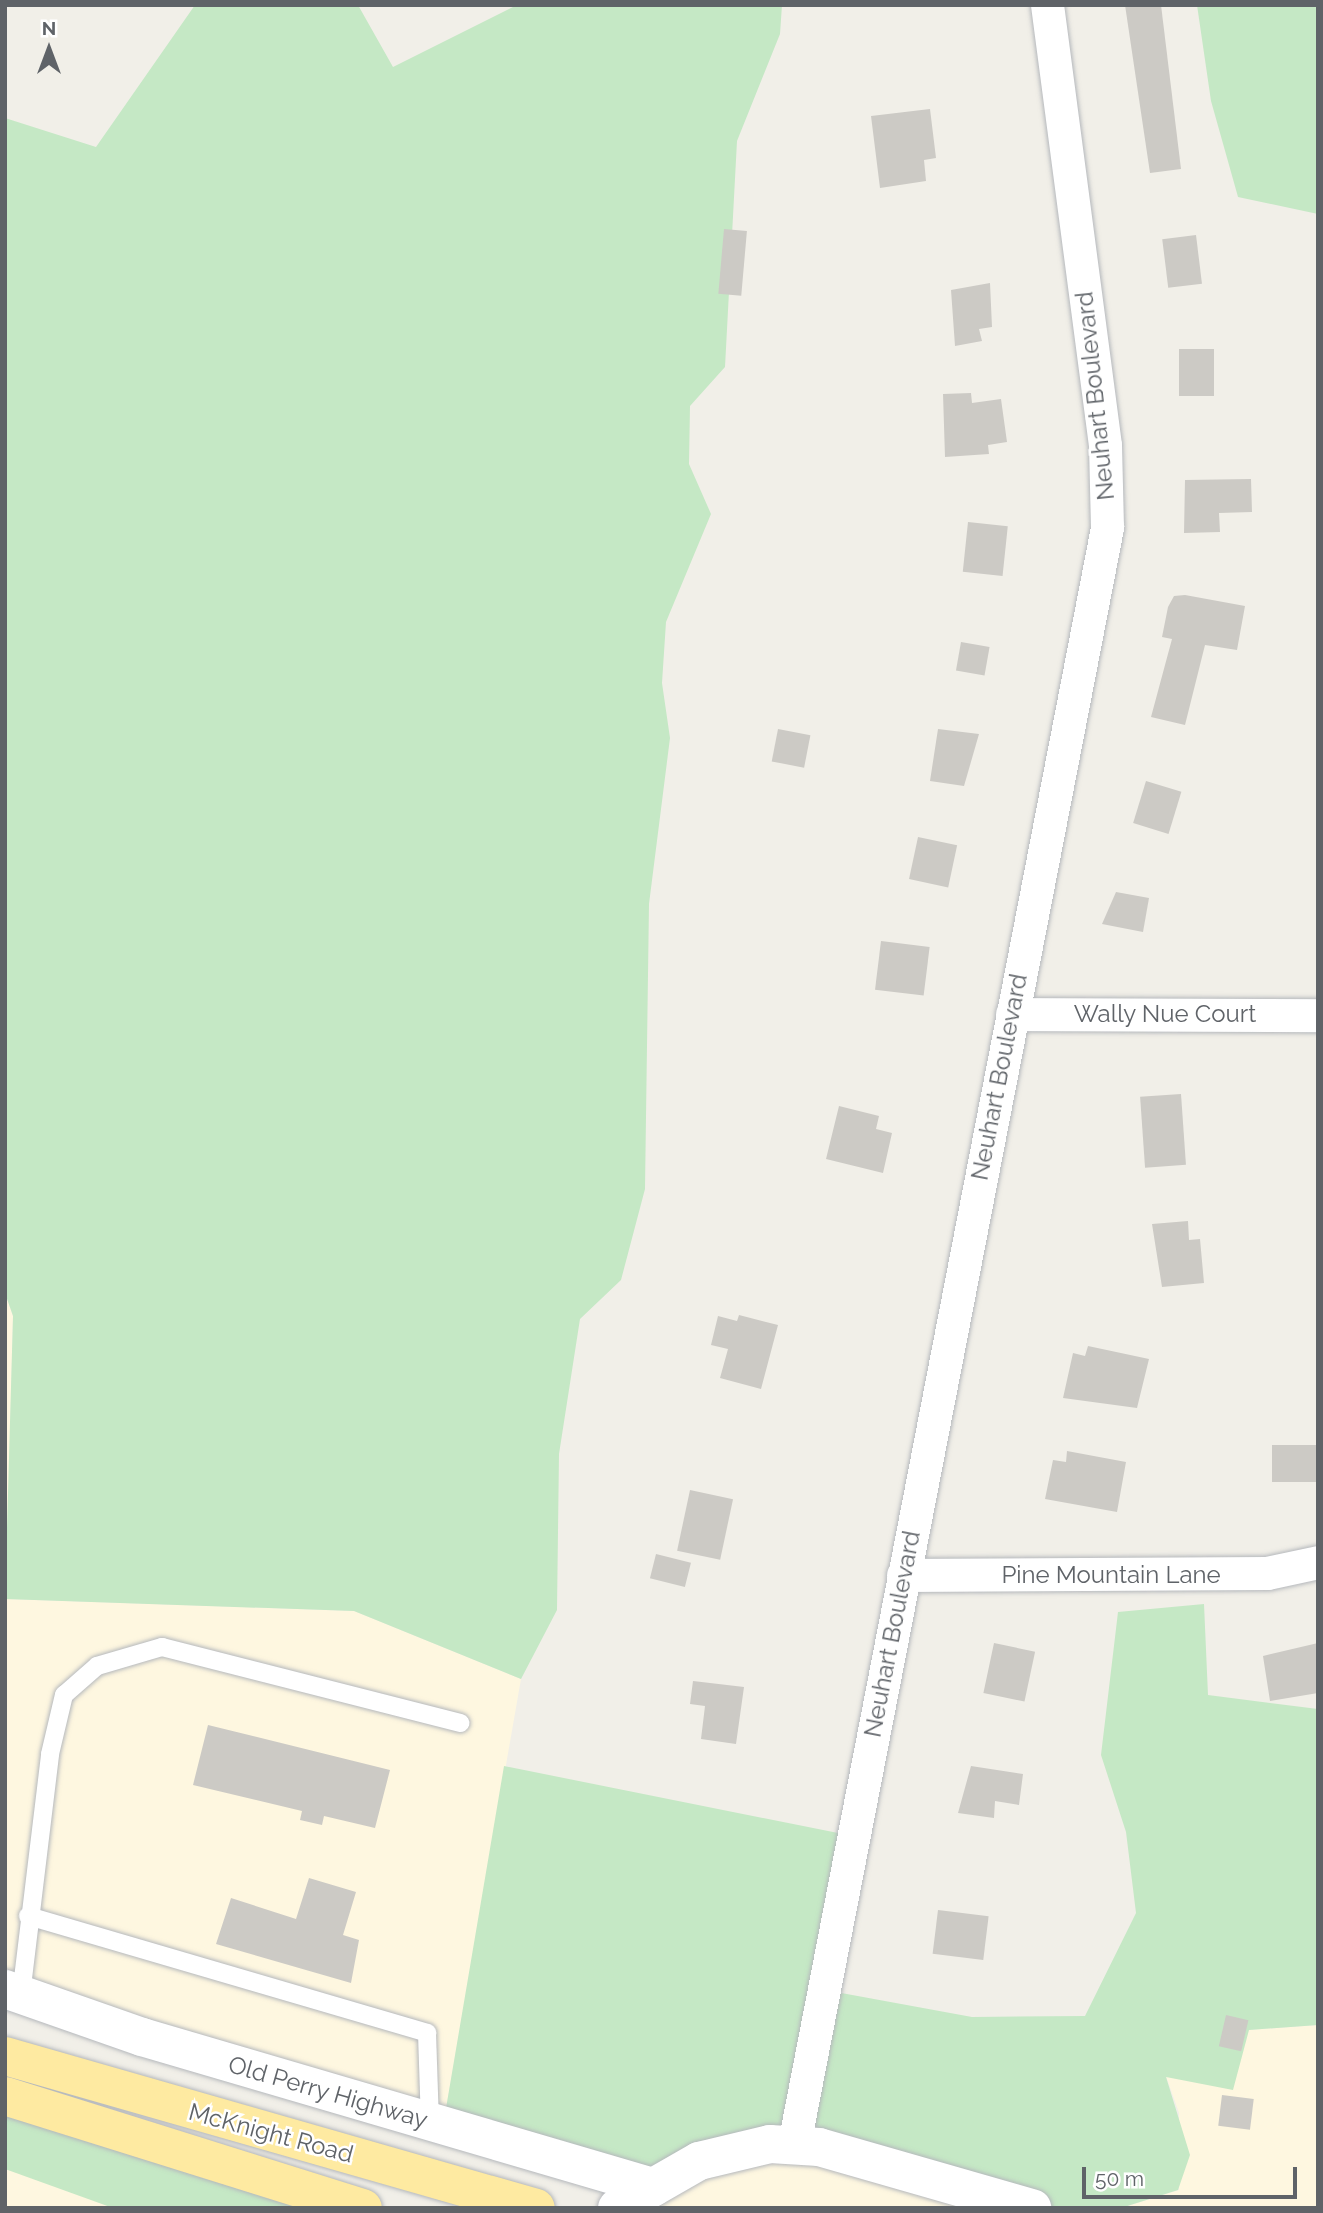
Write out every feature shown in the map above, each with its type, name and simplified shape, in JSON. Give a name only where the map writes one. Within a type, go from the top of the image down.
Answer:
[{"type":"highway","name":"McKnight Road","points":[[5,2056],[536,2208]]},
{"type":"highway","name":"McKnight Road","points":[[5,2096],[363,2208]]},
{"type":"street","name":"Neuhart Boulevard","points":[[794,2144],[1107,527],[1108,487],[1047,5]]},
{"type":"street","name":"Wally Nue Court","points":[[1012,1014],[1318,1015]]},
{"type":"street","name":"Pine Mountain Lane","points":[[903,1575],[1267,1573],[1318,1562]]},
{"type":"street","name":"Old Perry Highway","points":[[13,1992],[430,2122],[653,2187]]},
{"type":"street","points":[[617,2208],[723,2151],[794,2144],[1032,2208]]},
{"type":"lane","points":[[13,1992],[64,1695],[97,1666],[162,1647],[227,1658],[460,1723]]},
{"type":"lane","points":[[28,1916],[427,2033],[430,2122]]},
{"type":"shaded area","points":[[5,1293],[13,1316],[6,1599],[354,1611],[521,1679],[443,2126],[5,1989]]},
{"type":"shaded area","points":[[1318,2025],[1318,2208],[1121,2208],[1179,2190],[1179,2113],[1166,2076],[1249,2030]]},
{"type":"shaded area","points":[[747,2146],[1032,2208],[617,2208]]},
{"type":"shaded area","points":[[5,2169],[43,2180],[113,2208],[5,2208]]},
{"type":"green space","points":[[195,5],[358,5],[393,67],[517,5],[782,5],[780,34],[737,141],[725,367],[690,406],[689,464],[711,514],[666,622],[662,683],[670,738],[649,904],[645,1189],[621,1280],[580,1319],[559,1454],[557,1610],[521,1679],[354,1611],[5,1599],[13,1316],[5,1293],[5,118],[96,147]]},
{"type":"green space","points":[[1197,5],[1318,5],[1318,214],[1238,197],[1211,101]]},
{"type":"green space","points":[[1204,1604],[1208,1695],[1318,1709],[1318,2025],[1249,2030],[1233,2090],[1166,2077],[1190,2155],[1178,2190],[1121,2208],[1032,2208],[819,2147],[653,2187],[443,2126],[504,1766],[853,1836],[825,1990],[972,2017],[1085,2016],[1136,1913],[1126,1832],[1101,1755],[1118,1612]]},
{"type":"green space","points":[[5,2096],[363,2208],[113,2208],[5,2169]]},
{"type":"building","points":[[1125,5],[1161,5],[1181,169],[1150,173]]},
{"type":"building","points":[[930,109],[936,158],[924,160],[926,181],[880,188],[871,116]]},
{"type":"building","points":[[724,229],[747,231],[741,296],[718,294]]},
{"type":"building","points":[[1196,235],[1202,284],[1168,288],[1162,239]]},
{"type":"building","points":[[990,283],[992,327],[979,329],[982,341],[955,346],[951,290]]},
{"type":"building","points":[[1179,349],[1214,349],[1214,396],[1179,396]]},
{"type":"building","points":[[971,393],[972,403],[1001,399],[1007,442],[988,445],[989,454],[945,457],[943,394]]},
{"type":"building","points":[[1251,479],[1252,512],[1219,513],[1220,532],[1184,533],[1185,480]]},
{"type":"building","points":[[968,522],[1008,526],[1003,576],[963,572]]},
{"type":"building","points":[[1185,595],[1245,606],[1237,650],[1205,645],[1185,725],[1151,717],[1172,639],[1162,637],[1168,607],[1174,596]]},
{"type":"building","points":[[961,642],[990,647],[985,676],[956,671]]},
{"type":"building","points":[[778,729],[810,735],[804,768],[772,761]]},
{"type":"building","points":[[938,729],[979,734],[964,786],[930,781]]},
{"type":"building","points":[[1146,781],[1181,792],[1169,834],[1133,823]]},
{"type":"building","points":[[918,837],[957,845],[948,887],[909,879]]},
{"type":"building","points":[[1116,892],[1149,898],[1143,932],[1102,924]]},
{"type":"building","points":[[881,941],[930,947],[924,996],[875,990]]},
{"type":"building","points":[[1181,1094],[1186,1165],[1145,1168],[1140,1097]]},
{"type":"building","points":[[839,1106],[879,1116],[876,1129],[892,1133],[883,1173],[826,1159]]},
{"type":"building","points":[[1188,1221],[1189,1240],[1200,1239],[1204,1283],[1162,1287],[1152,1224]]},
{"type":"building","points":[[739,1315],[778,1325],[761,1389],[720,1378],[728,1349],[711,1345],[718,1316],[737,1321]]},
{"type":"building","points":[[1088,1346],[1149,1359],[1137,1408],[1063,1398],[1073,1353],[1085,1356]]},
{"type":"building","points":[[1272,1445],[1318,1445],[1318,1482],[1272,1482]]},
{"type":"building","points":[[1067,1451],[1126,1462],[1117,1512],[1045,1499],[1053,1460],[1066,1462]]},
{"type":"building","points":[[690,1490],[733,1499],[720,1560],[677,1551]]},
{"type":"building","points":[[656,1554],[691,1563],[685,1587],[650,1578]]},
{"type":"building","points":[[994,1643],[1035,1652],[1024,1702],[983,1693]]},
{"type":"building","points":[[1318,1643],[1318,1693],[1270,1701],[1263,1656]]},
{"type":"building","points":[[693,1681],[744,1687],[736,1744],[701,1739],[705,1706],[690,1704]]},
{"type":"building","points":[[208,1725],[390,1770],[375,1828],[324,1816],[322,1825],[300,1820],[302,1811],[193,1785]]},
{"type":"building","points":[[971,1766],[1023,1774],[1019,1805],[995,1801],[994,1818],[958,1813]]},
{"type":"building","points":[[309,1878],[356,1892],[343,1935],[359,1940],[351,1983],[216,1944],[231,1898],[296,1919]]},
{"type":"building","points":[[938,1910],[989,1916],[983,1960],[933,1954]]},
{"type":"building","points":[[1226,2015],[1248,2020],[1241,2051],[1219,2046]]},
{"type":"building","points":[[1222,2095],[1254,2099],[1250,2130],[1218,2126]]}]
